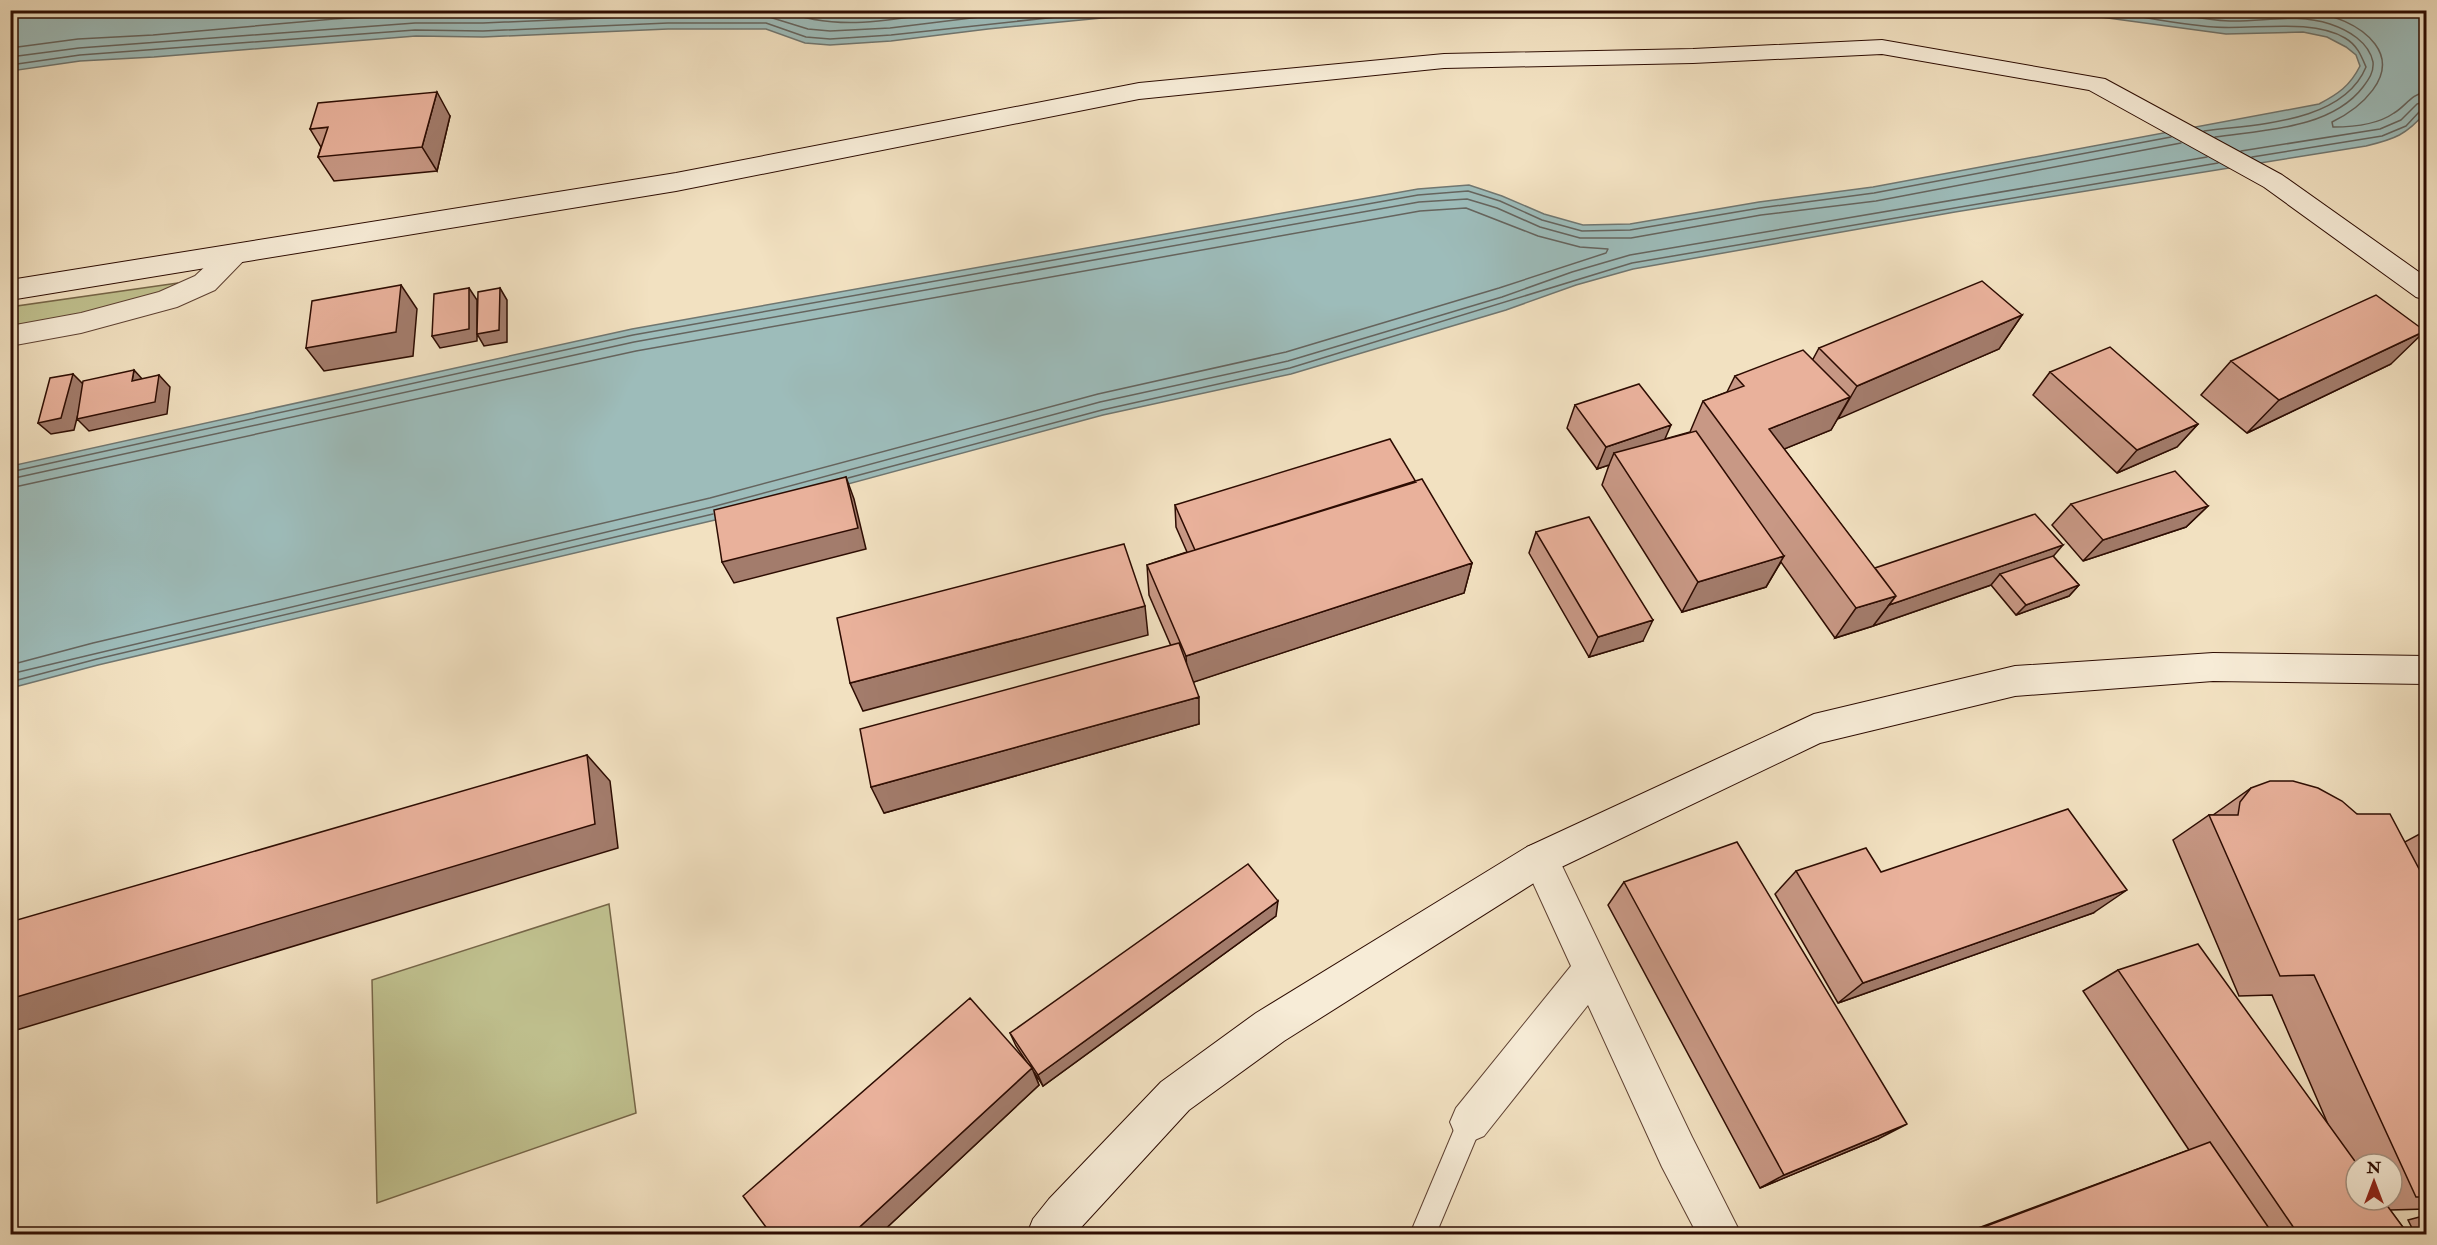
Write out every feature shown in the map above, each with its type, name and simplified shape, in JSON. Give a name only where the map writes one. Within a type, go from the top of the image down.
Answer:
[{"type":"street","points":[[10,290],[676,182],[1139,91],[1444,61],[1693,56],[1882,47],[1998,65],[2096,84],[2273,181],[2427,290]]},
{"type":"street","points":[[10,336],[81,323],[167,300],[205,283],[236,254]]},
{"type":"street","points":[[1048,1234],[1175,1096],[1279,1021],[1540,859],[1814,729],[2014,681],[2213,667],[2427,670]]},
{"type":"street","points":[[1540,859],[1677,1152],[1720,1234]]},
{"type":"street","points":[[1470,1122],[1592,969]]},
{"type":"lane","points":[[1424,1234],[1470,1122]]},
{"type":"green space","points":[[178,283],[155,300],[11,328],[10,307]]},
{"type":"green space","points":[[609,904],[636,1113],[377,1203],[372,980]]},
{"type":"water","points":[[10,11],[1261,11],[1102,18],[891,41],[830,45],[805,43],[766,29],[668,29],[483,37],[416,36],[80,61],[11,71]]},
{"type":"water","points":[[2056,11],[2426,11],[2426,112],[2399,135],[2366,146],[1955,212],[1633,269],[1576,285],[1506,310],[1291,374],[1103,415],[715,520],[98,665],[11,688],[11,466],[632,329],[1418,189],[1469,185],[1544,214],[1583,225],[1630,224],[1759,202],[1873,187],[2319,104],[2343,89],[2360,66],[2356,55],[2346,47],[2327,37],[2303,32],[2226,34]]},
{"type":"building","points":[[437,92],[422,147],[318,157],[328,127],[310,129],[318,103]]},
{"type":"building","points":[[1982,281],[2022,315],[1857,386],[1819,348]]},
{"type":"building","points":[[401,285],[396,332],[306,348],[312,301]]},
{"type":"building","points":[[469,288],[469,329],[432,336],[434,294]]},
{"type":"building","points":[[500,288],[499,330],[477,334],[478,292]]},
{"type":"building","points":[[2376,295],[2425,331],[2279,400],[2231,361]]},
{"type":"building","points":[[2110,347],[2198,424],[2137,450],[2050,372]]},
{"type":"building","points":[[1803,350],[1850,397],[1769,429],[1896,596],[1856,608],[1703,401],[1744,386],[1735,376]]},
{"type":"building","points":[[134,370],[132,381],[159,375],[155,402],[77,419],[83,381]]},
{"type":"building","points":[[73,374],[61,418],[38,423],[50,378]]},
{"type":"building","points":[[1639,384],[1671,425],[1606,447],[1575,405]]},
{"type":"building","points":[[1696,431],[1784,556],[1698,582],[1614,453]]},
{"type":"building","points":[[1390,439],[1416,482],[1195,550],[1175,505]]},
{"type":"building","points":[[2175,471],[2208,506],[2103,540],[2071,504]]},
{"type":"building","points":[[846,477],[858,528],[722,562],[714,510]]},
{"type":"building","points":[[1422,479],[1472,563],[1186,656],[1147,565]]},
{"type":"building","points":[[2035,514],[2063,545],[1889,605],[1896,596],[1875,568]]},
{"type":"building","points":[[1589,517],[1653,620],[1598,637],[1536,532]]},
{"type":"building","points":[[1124,544],[1145,606],[850,683],[837,618]]},
{"type":"building","points":[[2053,556],[2079,585],[2026,605],[2000,574]]},
{"type":"building","points":[[1179,643],[1199,697],[871,787],[860,729]]},
{"type":"building","points":[[587,755],[595,824],[10,999],[10,922]]},
{"type":"building","points":[[2270,781],[2293,781],[2318,788],[2342,801],[2357,814],[2390,814],[2427,884],[2427,1197],[2416,1197],[2404,1171],[2404,1152],[2395,1152],[2314,975],[2280,976],[2209,815],[2238,815],[2240,802],[2251,788]]},
{"type":"building","points":[[2068,809],[2127,890],[1863,983],[1796,871],[1866,848],[1881,872]]},
{"type":"building","points":[[1737,842],[1907,1124],[1784,1175],[1624,882]]},
{"type":"building","points":[[1248,864],[1278,901],[1038,1075],[1010,1033]]},
{"type":"building","points":[[2198,944],[2348,1152],[2344,1152],[2344,1212],[2392,1212],[2408,1234],[2298,1234],[2118,970]]},
{"type":"building","points":[[970,998],[1032,1068],[852,1234],[771,1234],[743,1196]]},
{"type":"building","points":[[2210,1142],[2273,1234],[1984,1234],[1981,1228]]}]
